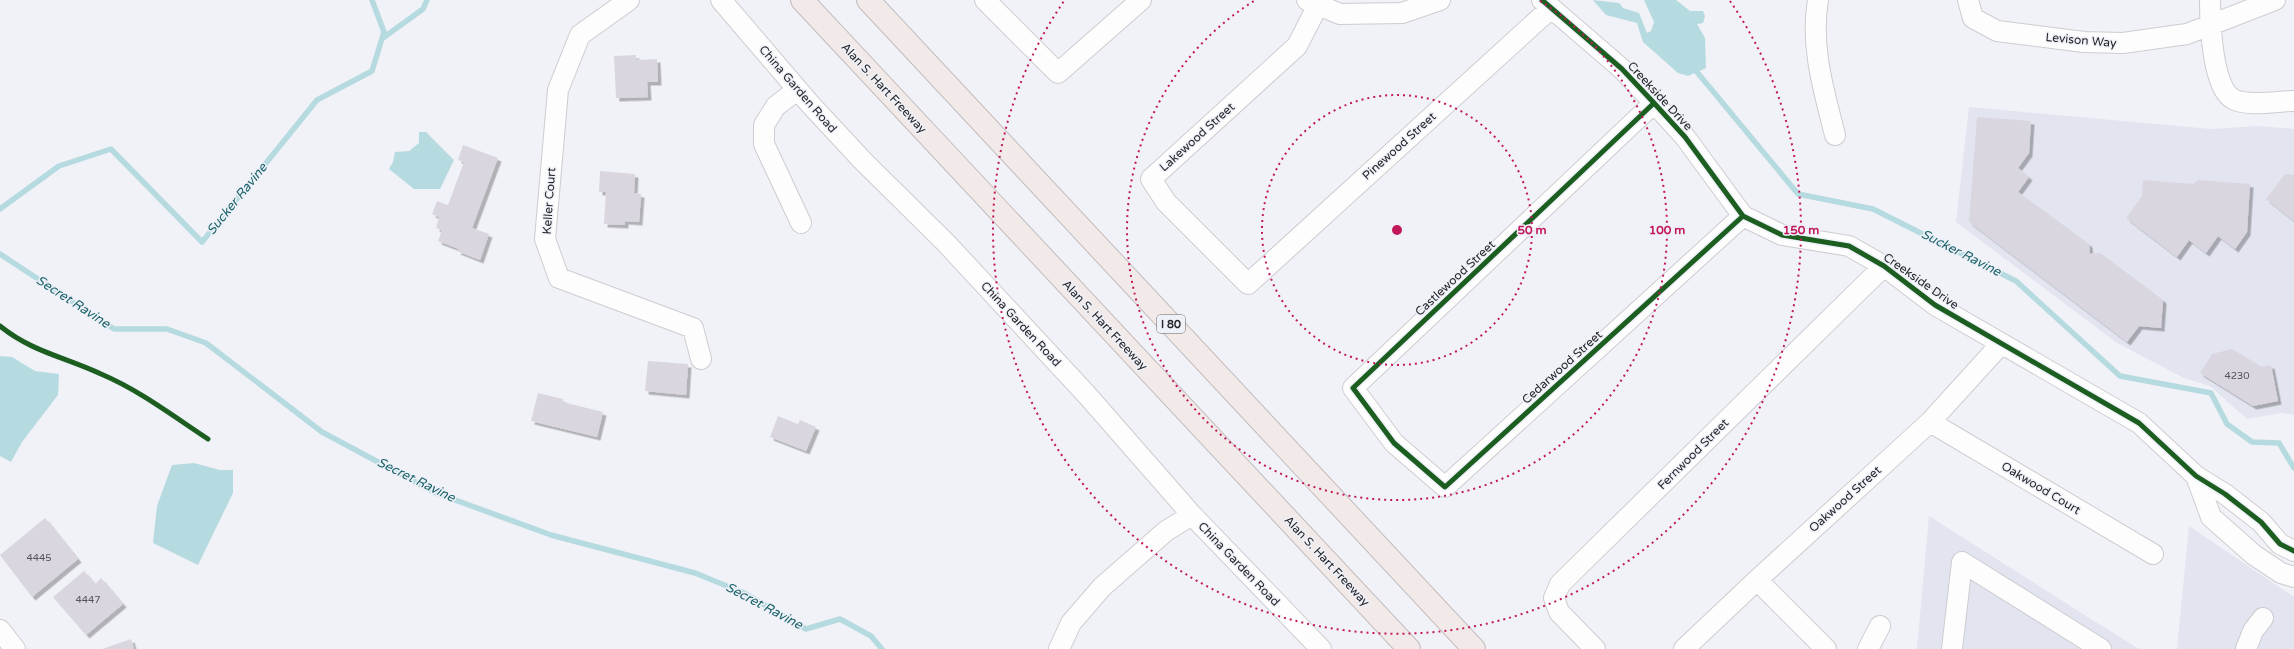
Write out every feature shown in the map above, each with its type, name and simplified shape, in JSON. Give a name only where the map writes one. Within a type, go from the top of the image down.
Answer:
[{"type":"highway","name":"Alan S. Hart Freeway","points":[[802,0],[1409,649]]},
{"type":"highway","name":"I 80","points":[[868,0],[1474,649]]},
{"type":"street","name":"Keller Court","points":[[629,0],[580,35],[558,90],[545,238],[559,278],[693,328],[701,360]]},
{"type":"street","name":"China Garden Road","points":[[721,0],[797,90],[862,160],[946,243],[1077,383],[1192,515],[1321,649]]},
{"type":"street","points":[[985,0],[1058,73],[1141,0]]},
{"type":"street","points":[[1313,2],[1340,14],[1402,13],[1440,0]]},
{"type":"street","points":[[1818,0],[1815,15],[1817,56],[1835,136]]},
{"type":"street","name":"Levison Way","points":[[1968,0],[1973,18],[1997,31],[2084,42],[2123,43],[2154,40],[2187,34],[2275,0]]},
{"type":"street","points":[[2210,0],[2210,26],[2218,73],[2224,90],[2232,99],[2244,103],[2294,101]]},
{"type":"street","name":"Lakewood Street","points":[[1248,284],[1166,202],[1151,178],[1297,46],[1313,2]]},
{"type":"street","name":"Pinewood Street","points":[[1248,284],[1546,4]]},
{"type":"street","name":"Creekside Drive","points":[[1546,4],[1622,69],[1654,103],[1685,137],[1743,216],[1782,235],[1848,246],[1884,266],[1935,305],[2139,423],[2196,476],[2225,494],[2261,522],[2280,544],[2294,551]]},
{"type":"street","points":[[797,90],[776,106],[764,125],[764,144],[801,223]]},
{"type":"street","name":"Castlewood Street","points":[[1394,443],[1353,388],[1654,103]]},
{"type":"street","name":"Cedarwood Street","points":[[1394,443],[1445,487],[1743,216]]},
{"type":"street","name":"Fernwood Street","points":[[1595,649],[1559,612],[1554,598],[1560,584],[1884,266]]},
{"type":"street","name":"Oakwood Street","points":[[1684,649],[1756,580],[1930,422],[2001,344]]},
{"type":"street","name":"Oakwood Court","points":[[1930,422],[2153,554]]},
{"type":"street","name":"Creekside Drive","points":[[2196,476],[2211,517],[2254,555],[2281,572],[2294,577]]},
{"type":"street","points":[[1059,649],[1072,623],[1102,587],[1166,531],[1192,515]]},
{"type":"street","points":[[1952,649],[1962,562],[2101,649]]},
{"type":"street","points":[[1756,580],[1826,649]]},
{"type":"street","points":[[2246,649],[2253,631],[2263,618]]},
{"type":"street","points":[[1868,649],[1880,626]]},
{"type":"street","points":[[0,630],[15,649]]},
{"type":"shaded area","points":[[1969,107],[2211,129],[2259,126],[2294,129],[2294,415],[2281,413],[2247,419],[2210,386],[2184,378],[2117,343],[1956,222]]},
{"type":"shaded area","points":[[1929,516],[2083,614],[2139,649],[1917,649]]},
{"type":"shaded area","points":[[2189,526],[2294,597],[2294,649],[2177,649]]},
{"type":"water","points":[[1593,0],[1619,3],[1623,8],[1639,13],[1647,33],[1651,31],[1654,22],[1644,0],[1676,0],[1690,11],[1703,11],[1705,16],[1703,23],[1697,24],[1705,38],[1706,68],[1688,76],[1678,73],[1643,42],[1637,23],[1606,15]]},
{"type":"water","points":[[419,132],[426,132],[454,160],[440,189],[414,189],[389,169],[393,162],[395,152],[409,151],[419,143]]},
{"type":"water","points":[[0,356],[12,357],[35,371],[59,374],[58,395],[22,442],[11,462],[0,456]]},
{"type":"water","points":[[194,463],[220,470],[233,470],[233,493],[198,565],[153,543],[157,506],[172,465]]},
{"type":"building","points":[[636,55],[636,60],[657,59],[658,82],[647,82],[648,97],[616,98],[614,56]]},
{"type":"building","points":[[1977,117],[2031,121],[2029,153],[2018,168],[2029,177],[2018,192],[2089,244],[2090,254],[2100,253],[2163,300],[2161,328],[2139,326],[2127,342],[1969,222]]},
{"type":"building","points":[[463,145],[498,158],[472,228],[489,234],[480,260],[457,251],[459,249],[438,241],[442,230],[436,228],[439,217],[432,214],[437,201],[448,205],[464,162],[458,160]]},
{"type":"building","points":[[600,171],[635,174],[634,193],[641,194],[639,222],[625,221],[625,225],[604,224],[606,192],[599,192]]},
{"type":"building","points":[[2285,174],[2294,175],[2294,221],[2266,199]]},
{"type":"building","points":[[2143,180],[2193,184],[2198,180],[2250,184],[2247,232],[2235,249],[2218,236],[2206,253],[2189,240],[2177,257],[2126,218],[2142,196]]},
{"type":"building","points":[[2232,349],[2262,367],[2271,365],[2278,401],[2253,406],[2200,373],[2212,354]]},
{"type":"building","points":[[648,361],[688,364],[686,395],[645,391]]},
{"type":"building","points":[[538,393],[563,399],[563,402],[603,412],[597,437],[531,421]]},
{"type":"building","points":[[778,416],[798,424],[800,420],[816,427],[806,451],[770,437]]},
{"type":"building","points":[[45,518],[78,559],[32,597],[0,555]]},
{"type":"building","points":[[84,571],[95,584],[101,578],[123,604],[86,635],[53,597]]},
{"type":"building","points":[[131,639],[134,649],[102,649]]},
{"type":"waterway","name":"Sucker Ravine","points":[[0,209],[59,166],[111,149],[202,242],[317,100],[372,71],[384,32],[372,0]]},
{"type":"waterway","points":[[383,38],[423,9],[427,0]]},
{"type":"waterway","name":"Sucker Ravine","points":[[1692,66],[1798,194],[1873,209],[2016,281],[2120,376],[2211,393],[2227,424],[2252,442],[2279,443],[2294,468]]},
{"type":"waterway","name":"Secret Ravine","points":[[0,254],[114,329],[167,329],[206,343],[322,432],[436,493],[551,535],[695,573],[744,593],[806,629],[840,619],[871,636],[882,649]]},
{"type":"cycle path","points":[[1542,0],[1622,69],[1654,103],[1685,137],[1743,216],[1782,235],[1849,246],[1884,266],[1935,305],[2139,423],[2196,476],[2225,494],[2261,522],[2280,544],[2294,551]]},
{"type":"cycle path","points":[[1654,103],[1353,388],[1394,443],[1445,487],[1743,216]]},
{"type":"cycle path","points":[[0,326],[24,342],[115,380],[156,404],[208,439]]}]
